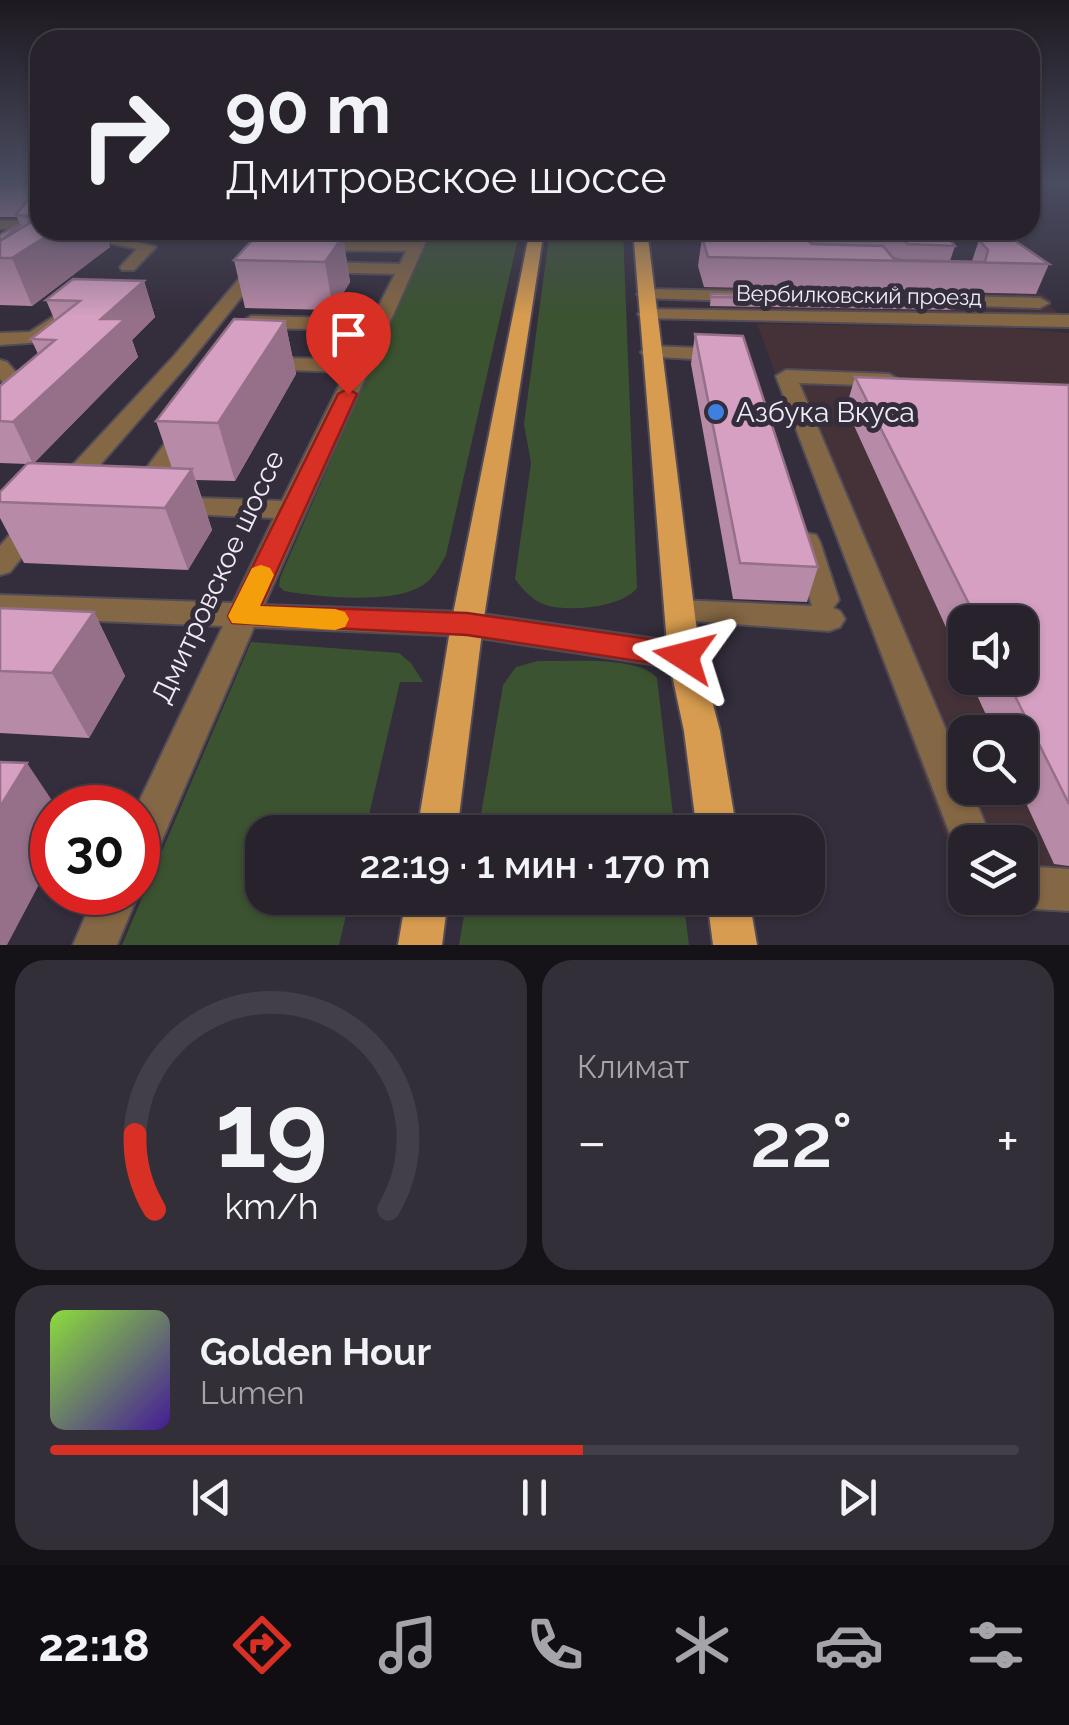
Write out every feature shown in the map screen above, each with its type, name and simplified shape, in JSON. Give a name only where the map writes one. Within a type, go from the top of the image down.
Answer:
[{"type":"main road","points":[[439,815],[467,624],[535,240]]},
{"type":"main road","points":[[641,240],[684,656],[702,731],[715,815]]},
{"type":"main road","points":[[420,945],[424,915]]},
{"type":"main road","points":[[731,915],[735,945]]},
{"type":"street","points":[[115,240],[148,247],[128,267]]},
{"type":"street","points":[[0,565],[47,499],[278,255],[403,240]]},
{"type":"street","name":"Дмитровское шоссе","points":[[160,800],[419,240]]},
{"type":"street","points":[[278,255],[406,270]]},
{"type":"street","points":[[912,282],[968,284]]},
{"type":"street","points":[[998,284],[1018,302]]},
{"type":"street","points":[[651,352],[749,356],[734,297],[1018,302],[1044,296],[1067,320]]},
{"type":"street","name":"Вербилковский проезд","points":[[646,304],[734,297],[1067,320]]},
{"type":"street","points":[[0,339],[35,338],[64,315]]},
{"type":"street","points":[[212,321],[381,325]]},
{"type":"street","points":[[181,360],[362,366]]},
{"type":"street","points":[[0,366],[30,401],[0,431]]},
{"type":"street","points":[[918,380],[786,376],[965,825]]},
{"type":"street","points":[[154,476],[203,407]]},
{"type":"street","points":[[47,499],[93,502]]},
{"type":"street","points":[[153,504],[291,510]]},
{"type":"street","points":[[679,611],[826,609],[801,524]]},
{"type":"street","points":[[0,606],[467,624],[684,656]]},
{"type":"street","points":[[1038,888],[1069,890]]},
{"type":"street","points":[[95,945],[108,915]]},
{"type":"shaded area","points":[[698,266],[769,267],[781,291],[986,296],[1001,267],[1050,299],[1062,316],[711,310]]},
{"type":"shaded area","points":[[757,324],[1010,328],[1069,333],[1069,909],[1038,907],[1038,825],[948,825],[948,843]]},
{"type":"green space","points":[[426,240],[518,240],[446,555],[436,572],[410,591],[375,597],[284,591],[279,586]]},
{"type":"green space","points":[[549,240],[623,240],[637,588],[630,595],[594,607],[567,608],[537,601],[515,579],[531,463],[524,424]]},
{"type":"green space","points":[[251,642],[399,653],[411,663],[423,682],[400,682],[369,815],[245,815],[245,915],[346,915],[339,945],[122,945],[135,915],[160,915],[160,856]]},
{"type":"green space","points":[[538,661],[619,663],[648,671],[657,678],[673,815],[481,815],[503,685],[516,667]]},
{"type":"green space","points":[[464,915],[685,915],[689,945],[459,945]]},
{"type":"building","points":[[14,227],[17,227],[0,241],[0,235]]},
{"type":"building","points":[[23,227],[30,227],[30,240],[40,240],[12,258],[0,258],[0,241]]},
{"type":"building","points":[[252,240],[340,240],[325,262],[234,260]]},
{"type":"building","points":[[703,240],[808,240],[812,244],[883,246],[893,258],[901,260],[985,262],[988,250],[979,240],[1014,240],[1049,264],[708,257]]},
{"type":"building","points":[[903,240],[950,240],[955,246],[908,244]]},
{"type":"building","points":[[73,279],[144,281],[101,319],[125,319],[13,422],[0,421],[0,386],[55,340],[31,339],[80,301],[46,300]]},
{"type":"building","points":[[711,294],[959,300],[711,297]]},
{"type":"building","points":[[234,319],[285,321],[218,423],[156,421]]},
{"type":"building","points":[[695,334],[743,336],[818,567],[740,563]]},
{"type":"building","points":[[855,377],[1069,385],[1069,804],[1038,742],[1038,715],[1024,715],[1014,695],[1038,695],[1038,605],[969,605]]},
{"type":"building","points":[[28,463],[192,469],[165,508],[0,502],[0,492]]},
{"type":"building","points":[[0,608],[94,612],[52,673],[0,671]]},
{"type":"building","points":[[0,762],[27,763],[0,807]]},
{"type":"slow traffic","points":[[261,575],[242,616],[335,619]]},
{"type":"place","name":"Азбука Вкуса","points":[[716,412]]},
{"type":"route","points":[[348,394],[242,616],[467,624],[684,656]]}]
